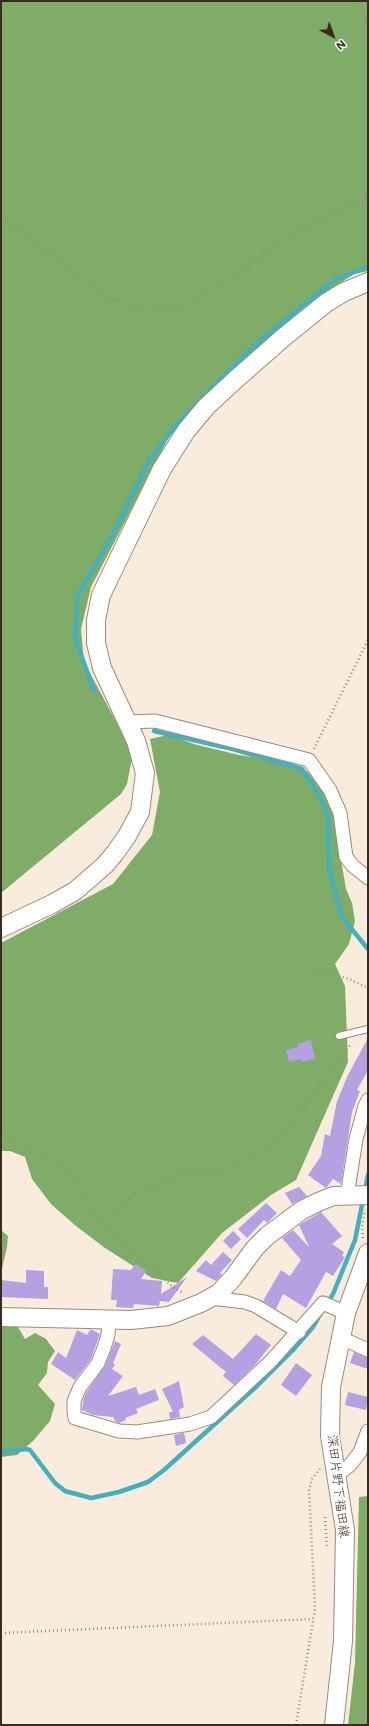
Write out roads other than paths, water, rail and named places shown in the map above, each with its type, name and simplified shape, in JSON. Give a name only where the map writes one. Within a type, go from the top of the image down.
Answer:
[{"type":"main road","points":[[1,928],[52,904],[75,891],[105,864],[127,836],[140,812],[145,773],[136,741],[102,668],[96,643],[96,620],[101,595],[162,469],[186,431],[206,407],[234,381],[284,336],[326,303],[344,292],[368,282]]},
{"type":"main road","points":[[1,1317],[131,1320],[168,1316],[205,1300],[219,1292],[255,1248],[285,1222],[316,1202],[333,1196],[368,1195]]},
{"type":"main road","name":"深田片野下福田線","points":[[334,1725],[343,1641],[345,1530],[330,1436],[331,1387],[346,1313],[368,1253]]},
{"type":"street","points":[[127,722],[155,720],[309,760],[330,790],[340,813],[346,856],[353,866],[368,878]]},
{"type":"street","points":[[347,1196],[356,1139],[368,1100]]},
{"type":"street","points":[[205,1300],[245,1302],[256,1306],[298,1332]]},
{"type":"street","points":[[109,1320],[108,1335],[104,1348],[98,1363],[80,1387],[74,1401],[74,1411],[76,1418],[119,1431],[137,1432],[190,1424],[211,1417],[229,1402],[298,1332],[323,1303],[346,1313]]},
{"type":"street","points":[[341,1338],[368,1350]]},
{"type":"street","points":[[336,1468],[350,1465],[360,1452],[368,1431]]},
{"type":"lane","points":[[339,1036],[368,1029]]},
{"type":"waterway","points":[[94,691],[75,638],[78,595],[113,534],[150,459],[176,425],[251,348],[336,279],[368,267]]},
{"type":"waterway","points":[[154,731],[233,749],[302,769],[318,793],[328,815],[329,868],[342,917],[368,949]]},
{"type":"waterway","points":[[365,1191],[368,1175]]},
{"type":"waterway","points":[[327,1304],[333,1294],[355,1240],[363,1200]]},
{"type":"waterway","points":[[1,1452],[26,1449],[30,1450],[55,1483],[65,1491],[91,1498],[119,1492],[148,1482],[164,1470],[258,1385],[293,1350],[313,1327],[321,1313]]}]
